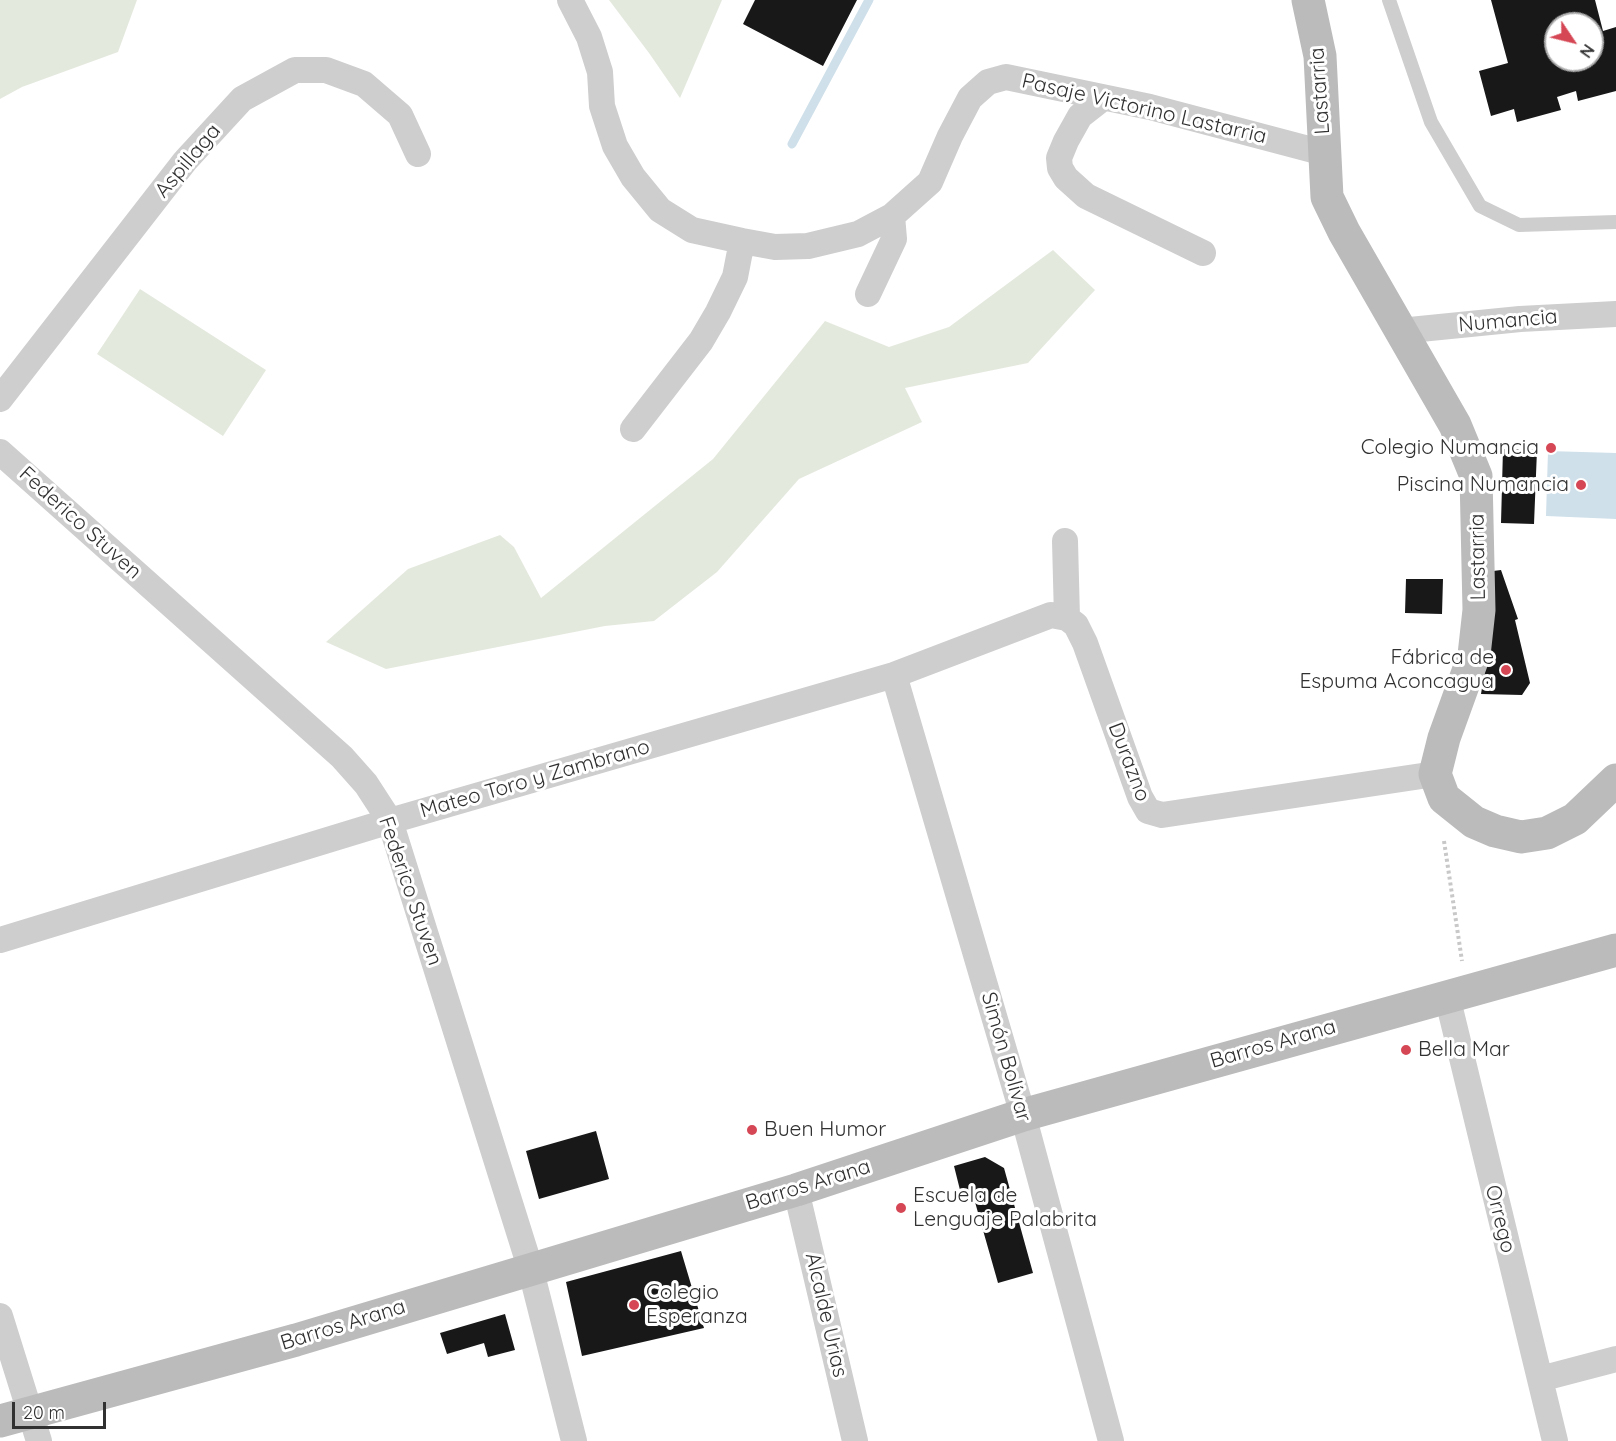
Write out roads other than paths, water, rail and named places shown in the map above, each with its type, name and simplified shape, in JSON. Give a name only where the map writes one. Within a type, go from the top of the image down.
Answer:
[{"type":"street","name":"Pasaje Victorino Lastarria","points":[[570,0],[589,37],[600,72],[602,106],[615,146],[633,177],[660,210],[692,230],[742,241],[775,247],[808,246],[858,234],[892,216],[930,182],[950,135],[970,98],[988,82],[1006,77],[1150,106],[1324,153]]},
{"type":"street","name":"Lastarria","points":[[1308,0],[1320,56],[1328,197],[1344,232],[1455,425],[1476,477],[1479,609],[1474,655],[1444,738],[1439,786]]},
{"type":"street","name":"Aspillaga","points":[[0,399],[185,161],[242,99],[295,70],[327,70],[364,84],[400,115],[418,154]]},
{"type":"street","points":[[1103,98],[1080,116],[1059,158],[1059,168],[1066,178],[1086,196],[1203,253]]},
{"type":"street","points":[[868,294],[894,239],[892,216]]},
{"type":"street","points":[[633,429],[712,321],[735,277],[742,241]]},
{"type":"street","name":"Numancia","points":[[1400,331],[1520,319],[1616,314]]},
{"type":"street","name":"Federico Stuven","points":[[0,452],[342,757],[366,784],[390,821],[530,1268],[574,1441]]},
{"type":"street","points":[[1065,541],[1067,618]]},
{"type":"street","name":"Mateo Toro y Zambrano","points":[[0,940],[390,821],[894,675],[1051,615],[1067,618]]},
{"type":"street","name":"Durazno","points":[[1067,618],[1076,625],[1084,643],[1140,797],[1148,811],[1162,815],[1439,786]]},
{"type":"street","name":"Simón Bolívar","points":[[894,675],[1023,1115],[1112,1441]]},
{"type":"street","points":[[1439,786],[1474,822],[1495,831],[1521,837],[1547,833],[1575,819],[1616,780]]},
{"type":"street","name":"Barros Arana","points":[[0,1421],[35,1427],[296,1340],[796,1190],[1023,1115],[1616,950]]},
{"type":"street","name":"Orrego","points":[[1457,993],[1555,1441]]},
{"type":"street","name":"Alcalde Urias","points":[[796,1190],[855,1441]]},
{"type":"street","points":[[0,1316],[35,1427]]},
{"type":"street","points":[[1540,1378],[1616,1359]]},
{"type":"lane","points":[[1389,0],[1431,122],[1480,206],[1519,225],[1616,222]]},
{"type":"waterway","points":[[792,144],[869,0]]},
{"type":"place","name":"Colegio Numancia","points":[[1551,448]]},
{"type":"place","name":"Piscina Numancia","points":[[1581,485]]},
{"type":"place","name":"Fábrica de Espuma Aconcagua","points":[[1506,670]]},
{"type":"place","name":"Bella Mar","points":[[1406,1050]]},
{"type":"place","name":"Buen Humor","points":[[752,1130]]},
{"type":"place","name":"Escuela de Lenguaje Palabrita","points":[[901,1208]]},
{"type":"place","name":"Colegio Esperanza","points":[[634,1305]]}]
